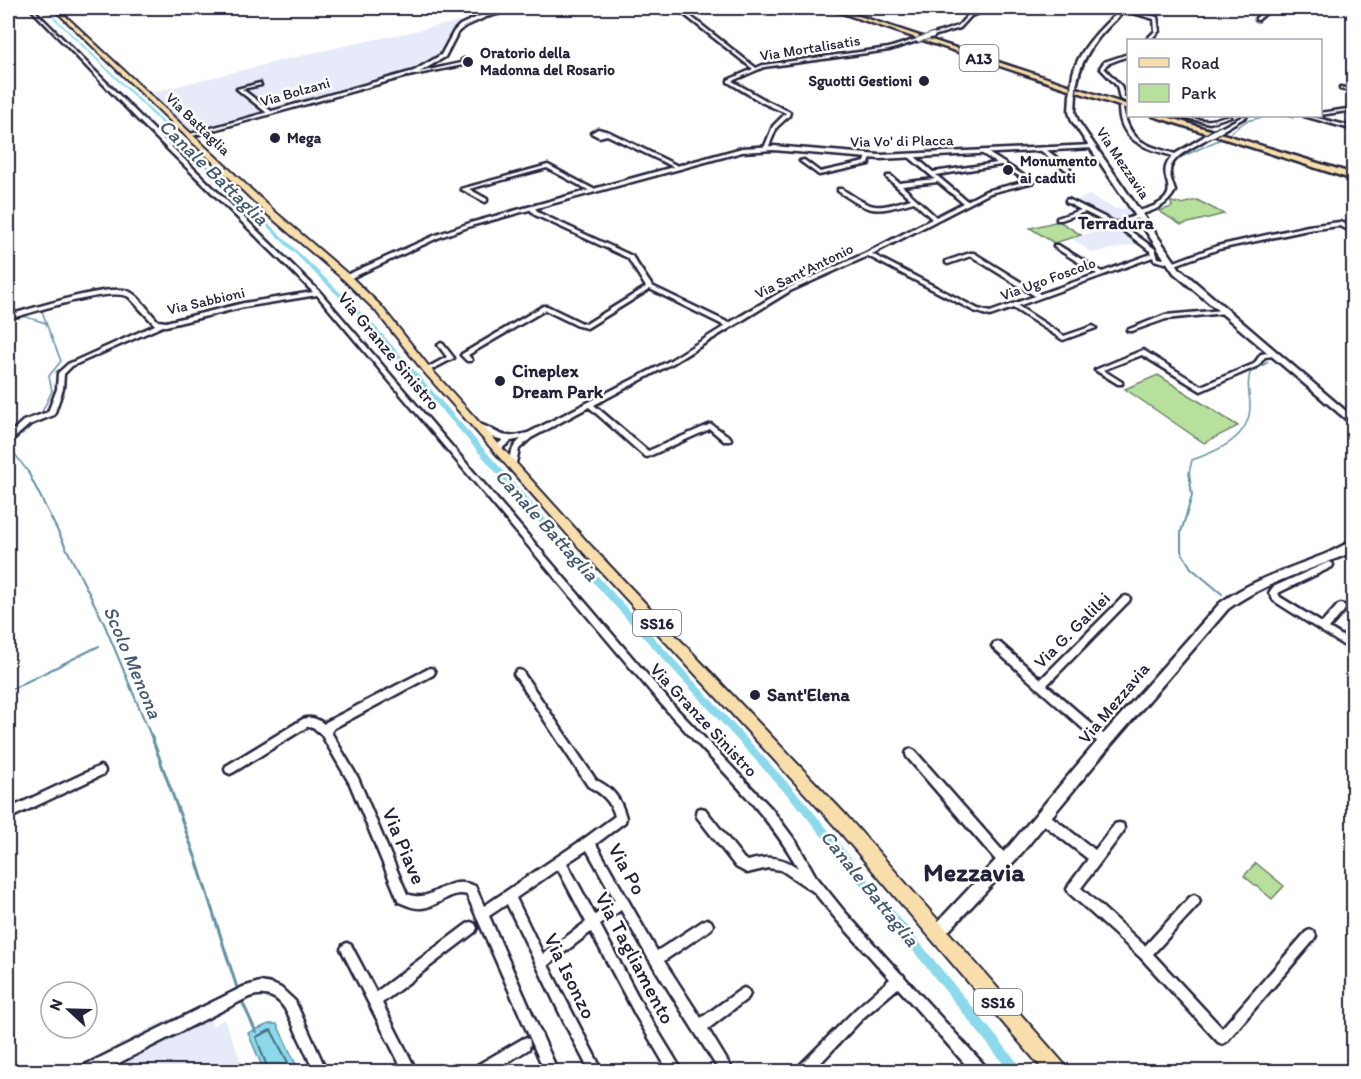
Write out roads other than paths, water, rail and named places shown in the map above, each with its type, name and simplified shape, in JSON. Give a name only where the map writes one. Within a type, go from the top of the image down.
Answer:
[{"type":"highway","name":"A13","points":[[830,8],[1127,105]]},
{"type":"highway","name":"A13","points":[[837,8],[1127,105]]},
{"type":"highway","points":[[1159,117],[1353,175]]},
{"type":"highway","points":[[1169,117],[1353,175]]},
{"type":"main road","name":"Via Battaglia","points":[[58,9],[270,212],[336,269]]},
{"type":"main road","name":"SS16","points":[[336,269],[378,308],[427,370],[588,550],[839,819],[1058,1071]]},
{"type":"street","name":"Via Granze Sinistro","points":[[31,8],[135,114],[318,293],[654,690],[767,812],[787,837],[819,890],[981,1071]]},
{"type":"street","points":[[58,9],[72,8]]},
{"type":"street","name":"Via Bolzani","points":[[408,75],[425,68],[443,56],[456,32],[462,26],[484,16],[517,8]]},
{"type":"street","points":[[678,8],[755,69]]},
{"type":"street","name":"Via Mortalisatis","points":[[769,147],[775,126],[788,112],[729,82],[755,69],[889,49],[959,27],[970,15],[993,8]]},
{"type":"street","points":[[1125,8],[1156,18],[1157,31],[1149,39]]},
{"type":"street","name":"Via Mezzavia","points":[[1125,8],[1077,65],[1073,116],[1169,263],[1353,423]]},
{"type":"street","points":[[1257,19],[1270,8]]},
{"type":"street","points":[[1127,55],[1105,63],[1102,68],[1119,86],[1121,97],[1127,105],[1124,126],[1135,141],[1177,156]]},
{"type":"street","name":"Via Bolzani","points":[[190,135],[408,75],[462,64],[465,63],[464,60]]},
{"type":"street","points":[[260,84],[239,89],[269,112]]},
{"type":"street","points":[[1341,88],[1353,91]]},
{"type":"street","points":[[1322,114],[1353,109]]},
{"type":"street","points":[[1183,117],[1210,123],[1226,117]]},
{"type":"street","points":[[1116,225],[1155,208],[1171,196],[1168,165],[1177,156],[1243,117]]},
{"type":"street","points":[[1311,117],[1353,129]]},
{"type":"street","points":[[607,133],[680,168]]},
{"type":"street","name":"Via Vo' di Placca","points":[[336,269],[363,270],[454,230],[742,150],[769,147],[869,157],[1092,147]]},
{"type":"street","points":[[1042,148],[1068,169]]},
{"type":"street","points":[[983,152],[1001,164]]},
{"type":"street","points":[[911,156],[967,203]]},
{"type":"street","points":[[802,161],[819,174],[867,163],[869,157]]},
{"type":"street","points":[[931,174],[1001,164]]},
{"type":"street","name":"Via Sant'Antonio","points":[[498,447],[506,447],[519,442],[671,362],[788,290],[868,254],[988,192],[1031,182],[1001,164]]},
{"type":"street","points":[[485,200],[464,189],[548,166],[594,191]]},
{"type":"street","points":[[889,177],[936,219]]},
{"type":"street","points":[[898,185],[938,180]]},
{"type":"street","points":[[840,190],[867,209],[876,211],[914,200]]},
{"type":"street","points":[[1068,201],[1116,225],[1152,250],[1154,255],[1169,263]]},
{"type":"street","points":[[532,208],[537,214],[630,257],[635,261],[641,278],[650,287],[729,326]]},
{"type":"street","points":[[1059,219],[1085,210]]},
{"type":"street","points":[[1141,260],[1169,263],[1217,248],[1298,230],[1340,224],[1353,230]]},
{"type":"street","points":[[1056,246],[1100,273]]},
{"type":"street","name":"Via Ugo Foscolo","points":[[868,254],[982,313],[990,314],[1154,255]]},
{"type":"street","points":[[948,262],[972,254],[1038,295]]},
{"type":"street","name":"Via Vo' di Placca","points":[[350,280],[355,279],[363,270]]},
{"type":"street","points":[[469,360],[464,355],[544,307],[580,325],[587,326],[650,287]]},
{"type":"street","name":"Via Sabbioni","points":[[11,317],[79,298],[121,291],[128,293],[156,324],[160,325],[244,305],[318,293]]},
{"type":"street","points":[[1013,305],[1063,338],[1093,328]]},
{"type":"street","points":[[1130,330],[1166,317],[1223,312]]},
{"type":"street","points":[[8,439],[34,419],[44,418],[51,413],[60,389],[61,373],[70,364],[160,325]]},
{"type":"street","points":[[427,370],[452,358],[441,345]]},
{"type":"street","points":[[1120,383],[1098,370],[1143,352],[1201,389],[1256,366],[1263,355],[1274,354]]},
{"type":"street","points":[[589,404],[647,454],[711,426],[727,439]]},
{"type":"street","points":[[479,426],[492,434],[509,439]]},
{"type":"street","name":"Via Sant'Antonio","points":[[498,447],[509,439],[533,433]]},
{"type":"street","points":[[512,463],[519,442]]},
{"type":"street","name":"Via Mezzavia","points":[[937,933],[1043,817],[1224,606],[1234,598],[1258,586],[1307,571],[1353,544]]},
{"type":"street","points":[[1329,565],[1307,571],[1273,593],[1277,599],[1353,648]]},
{"type":"street","name":"Via G. Galilei","points":[[1041,685],[1126,598]]},
{"type":"street","points":[[1323,629],[1341,608]]},
{"type":"street","points":[[997,646],[1105,742]]},
{"type":"street","points":[[230,769],[306,722],[315,723],[325,731],[330,725],[430,672]]},
{"type":"street","name":"Via Po","points":[[519,674],[592,783],[608,790],[619,808],[621,818],[590,842],[656,959],[728,1071]]},
{"type":"street","name":"Via Piave","points":[[325,731],[359,791],[403,898],[411,903],[422,904],[455,887],[465,887],[471,890],[552,1071]]},
{"type":"street","points":[[911,754],[1004,861]]},
{"type":"street","points":[[8,814],[100,771]]},
{"type":"street","points":[[701,813],[740,864],[747,867],[765,861],[782,863],[819,890]]},
{"type":"street","points":[[1043,817],[1096,858]]},
{"type":"street","points":[[1119,828],[1073,889],[1145,954],[1222,1038],[1310,936]]},
{"type":"street","points":[[482,914],[590,842]]},
{"type":"street","name":"Via Tagliamento","points":[[560,862],[639,1012],[677,1071]]},
{"type":"street","name":"Via Isonzo","points":[[510,897],[597,1071]]},
{"type":"street","points":[[541,963],[623,901]]},
{"type":"street","points":[[1145,954],[1194,901]]},
{"type":"street","points":[[656,959],[707,925]]},
{"type":"street","points":[[374,1002],[471,928]]},
{"type":"street","points":[[347,949],[411,1071]]},
{"type":"street","points":[[803,1071],[860,1013],[899,979]]},
{"type":"street","points":[[86,1071],[247,991],[266,988],[283,996],[291,1005],[321,1071]]},
{"type":"street","points":[[700,1027],[744,994]]},
{"type":"street","points":[[479,1071],[525,1044]]},
{"type":"water","points":[[269,1024],[277,1024],[299,1071],[264,1071],[248,1033]]},
{"type":"waterway","name":"Canale Battaglia","points":[[44,8],[372,326],[556,536],[803,806],[1018,1072]]},
{"type":"waterway","points":[[1229,134],[1246,121],[1264,117]]},
{"type":"waterway","points":[[1324,123],[1329,124]]},
{"type":"waterway","points":[[1338,126],[1350,130]]},
{"type":"waterway","points":[[1177,159],[1223,138]]},
{"type":"waterway","points":[[1276,233],[1303,226],[1354,220]]},
{"type":"waterway","points":[[1175,261],[1209,248],[1241,241]]},
{"type":"waterway","points":[[1193,280],[1239,320]]},
{"type":"waterway","points":[[41,308],[46,322]]},
{"type":"waterway","name":"Scolo Menona","points":[[19,315],[46,323],[61,361],[49,376],[52,391],[40,416]]},
{"type":"waterway","points":[[1275,350],[1283,357]]},
{"type":"waterway","points":[[1189,473],[1192,460],[1231,442],[1245,427],[1249,417],[1250,373],[1268,362]]},
{"type":"waterway","name":"Scolo Menona","points":[[29,473],[11,449],[16,439],[38,421]]},
{"type":"waterway","name":"Scolo Menona","points":[[28,472],[103,621],[151,736]]},
{"type":"waterway","points":[[1189,473],[1192,496],[1181,532],[1181,551],[1191,568],[1222,594]]},
{"type":"waterway","points":[[8,691],[99,646]]},
{"type":"waterway","name":"Scolo Menona","points":[[151,735],[196,859],[238,991]]},
{"type":"waterway","name":"Scolo Menona","points":[[241,999],[256,1032]]},
{"type":"place","name":"Oratorio della Madonna del Rosario","points":[[468,62]]},
{"type":"place","name":"Sguotti Gestioni","points":[[924,81]]},
{"type":"place","name":"Mega","points":[[275,138]]},
{"type":"place","name":"Monumento ai caduti","points":[[1008,170]]},
{"type":"place","name":"Cineplex Dream Park","points":[[500,381]]},
{"type":"place","name":"Sant'Elena","points":[[755,695]]},
{"type":"district","name":"Terradura","points":[[1116,223]]},
{"type":"district","name":"Mezzavia","points":[[974,872]]}]
